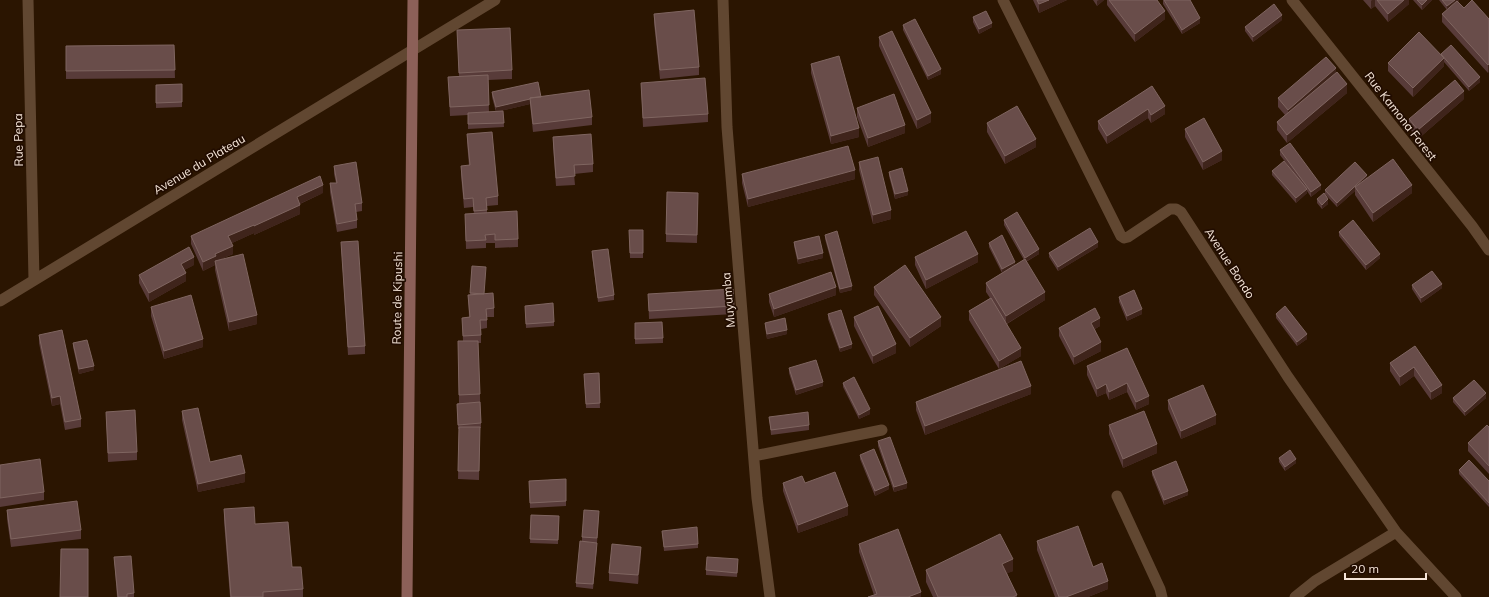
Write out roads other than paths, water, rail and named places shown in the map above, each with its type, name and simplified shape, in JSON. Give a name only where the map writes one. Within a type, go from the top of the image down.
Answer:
[{"type":"main road","name":"Route de Kipushi","points":[[408,597],[413,50],[412,0]]},
{"type":"street","name":"Rue Pepa","points":[[28,0],[34,280]]},
{"type":"street","name":"Avenue du Plateau","points":[[0,301],[495,0]]},
{"type":"street","name":"Muyumba","points":[[723,0],[727,127],[757,498],[770,597]]},
{"type":"street","name":"Avenue Bondo","points":[[1003,0],[1121,236],[1124,238],[1128,237],[1170,209],[1176,209],[1182,212],[1288,377],[1396,532],[1456,597]]},
{"type":"street","name":"Rue Kamona Forest","points":[[1292,0],[1472,226],[1489,250]]},
{"type":"street","points":[[754,456],[882,430]]},
{"type":"street","points":[[1117,496],[1160,589],[1162,597]]},
{"type":"street","points":[[1295,597],[1315,581],[1396,532]]}]
